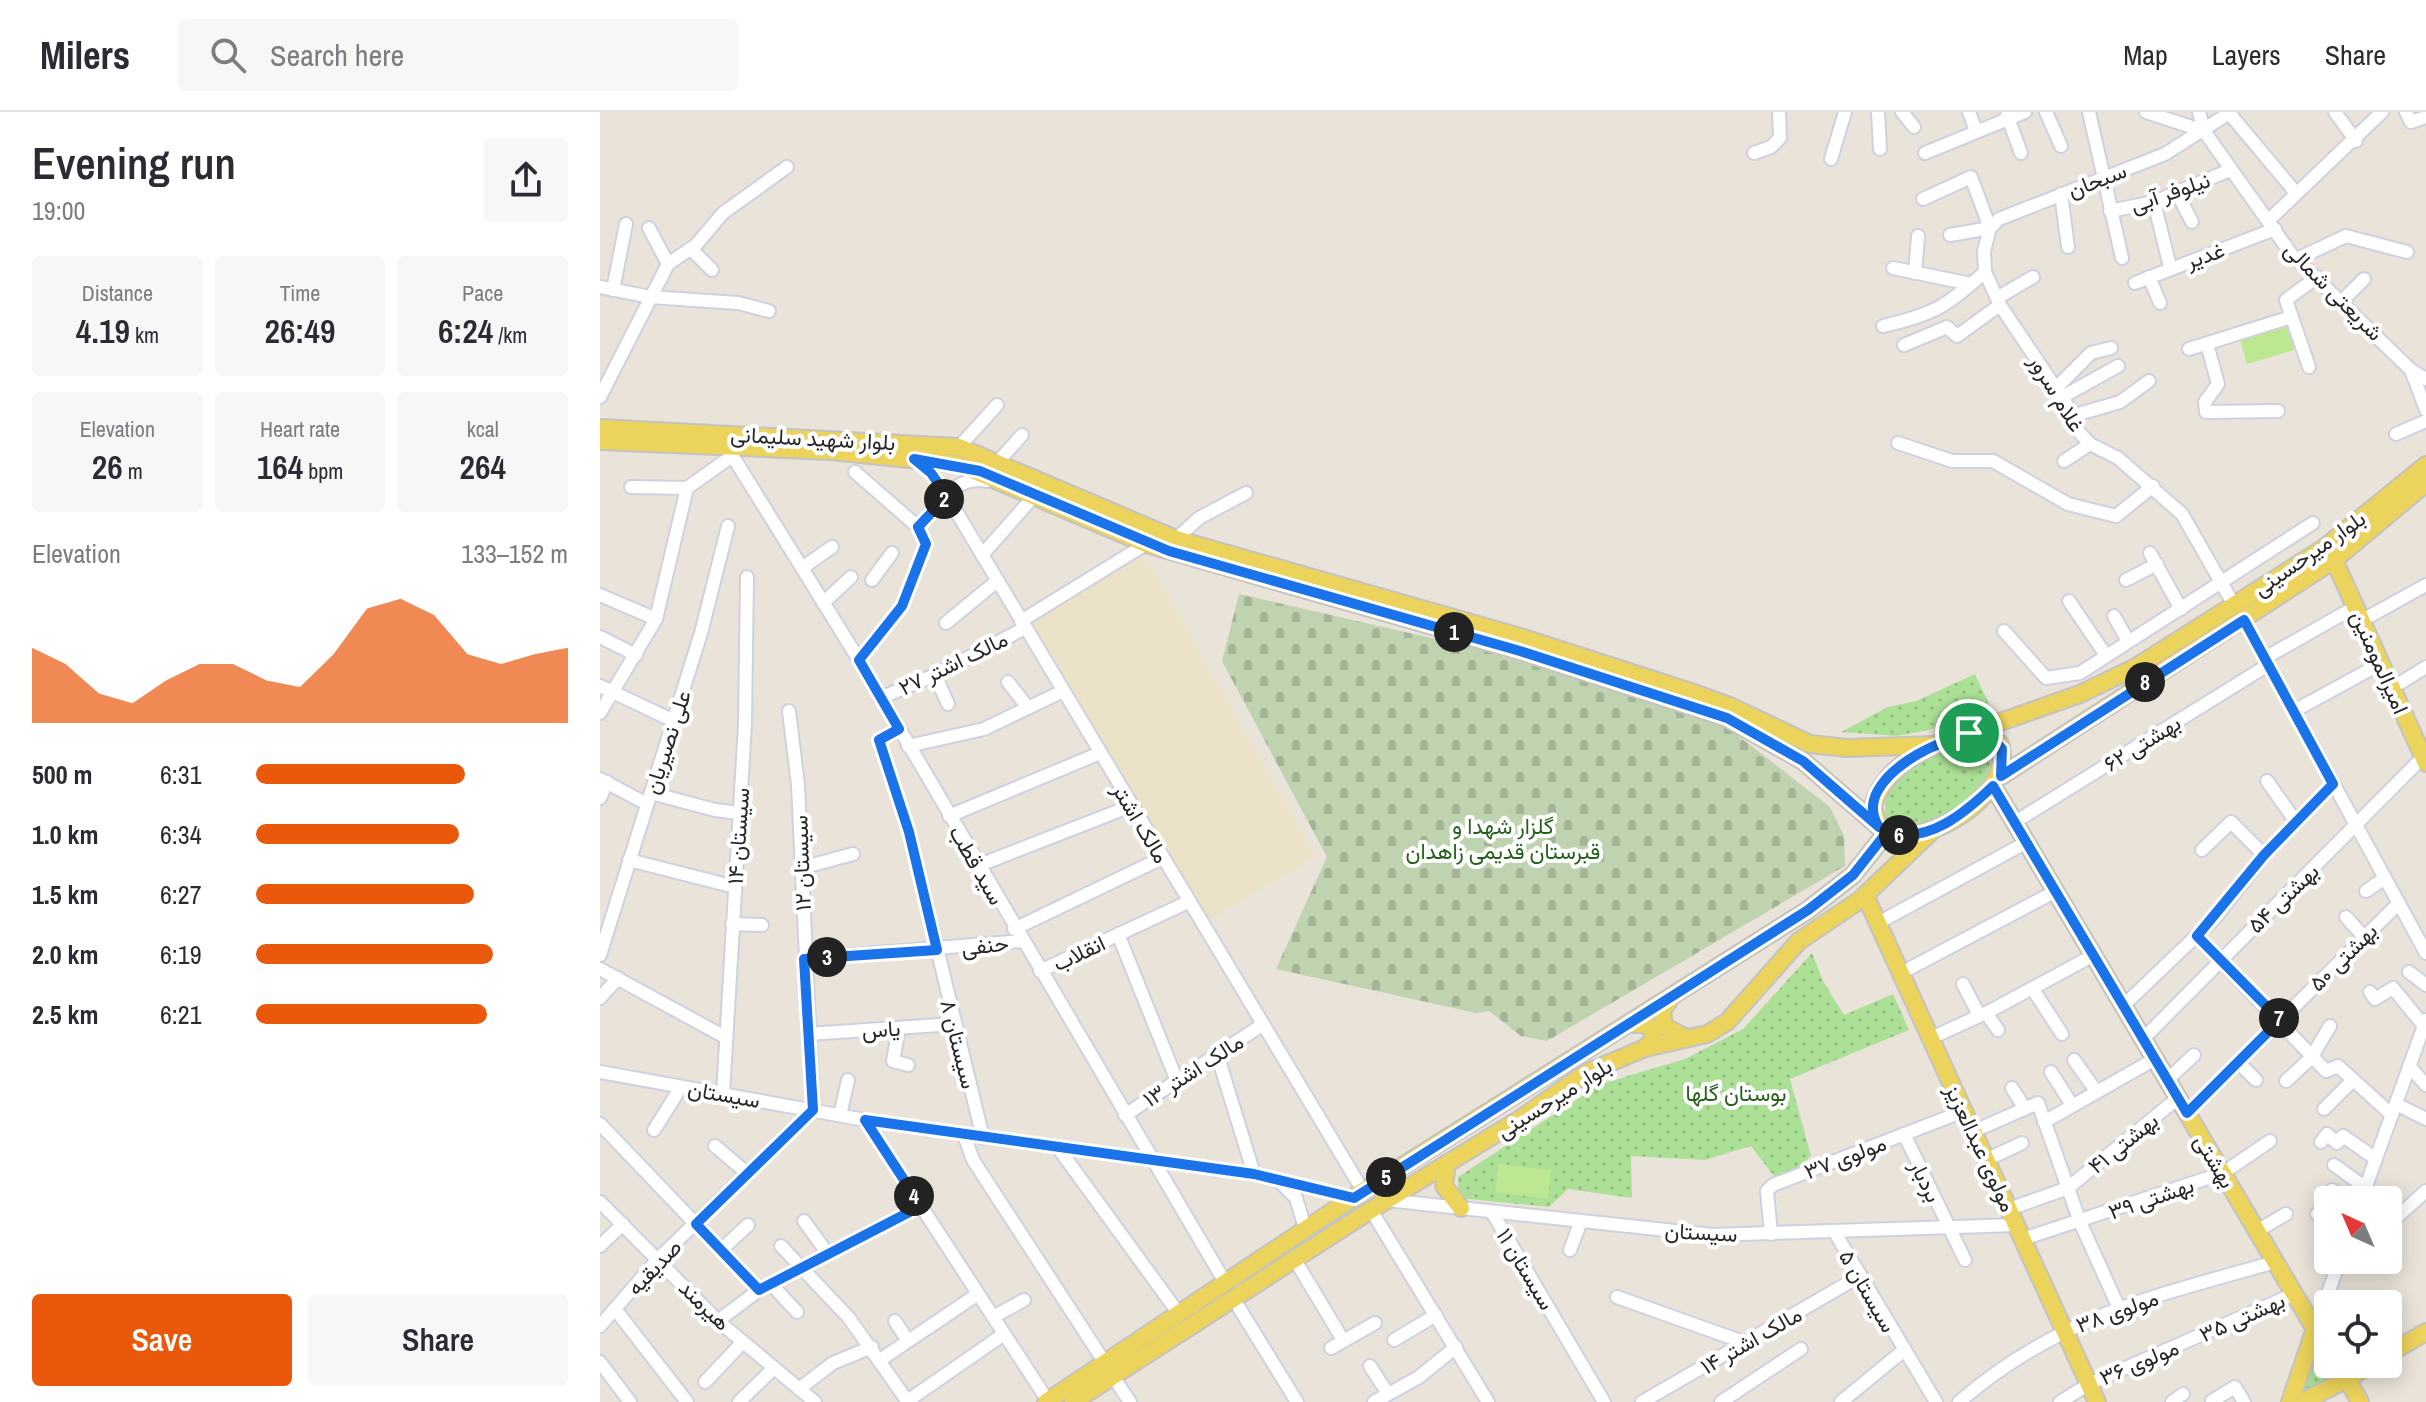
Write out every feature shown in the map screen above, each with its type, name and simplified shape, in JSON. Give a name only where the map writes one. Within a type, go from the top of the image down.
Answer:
[{"type":"main road","name":"بلوار شهید سلیمانی","points":[[600,428],[959,447],[1176,539],[1524,638],[1732,707],[1810,744],[1847,748],[1933,745]]},
{"type":"main road","name":"بلوار شهید سلیمانی","points":[[600,441],[730,452],[914,459],[958,464],[1146,544],[1520,651],[1727,718],[1803,761],[1883,830]]},
{"type":"main road","name":"بلوار میرحسینی","points":[[1933,745],[2110,681],[2324,548],[2426,465]]},
{"type":"main road","name":"بلوار میرحسینی","points":[[1146,1345],[1179,1314],[1295,1260],[1586,1073],[1645,1048],[1689,1039],[1727,1022],[1799,941],[1865,895],[1933,830],[1965,811],[1997,781],[2334,560],[2426,483]]},
{"type":"main road","name":"امیرالمومنین","points":[[2334,560],[2425,758]]},
{"type":"main road","points":[[1969,733],[1989,735],[2000,744],[2003,760],[1997,781]]},
{"type":"main road","points":[[1933,745],[1907,761],[1880,789],[1873,807],[1883,830],[1906,835],[1933,830]]},
{"type":"main road","name":"بهشتی","points":[[1997,781],[2015,822],[2314,1324]]},
{"type":"main road","name":"بلوار میرحسینی","points":[[1047,1401],[1109,1369],[1230,1291],[1359,1194],[1839,888],[1883,830]]},
{"type":"main road","name":"مولوی عبدالعزیز","points":[[1865,895],[2097,1402]]},
{"type":"main road","points":[[1671,997],[1662,1011],[1664,1026],[1689,1039]]},
{"type":"main road","points":[[1628,1024],[1644,1024],[1653,1030],[1653,1040],[1645,1048]]},
{"type":"main road","points":[[1447,1163],[1444,1186],[1461,1208]]},
{"type":"main road","points":[[2402,1346],[2426,1332]]},
{"type":"main road","points":[[2290,1402],[2314,1358]]},
{"type":"main road","name":"بلوار میرحسینی","points":[[1073,1402],[1109,1369]]},
{"type":"main road","points":[[2302,1402],[2347,1379],[2360,1402]]},
{"type":"street","points":[[1754,153],[1771,147],[1780,138],[1779,112]]},
{"type":"street","points":[[1831,159],[1845,112]]},
{"type":"street","points":[[1878,112],[1880,149]]},
{"type":"street","points":[[1902,112],[1914,127]]},
{"type":"street","points":[[1969,112],[1976,131]]},
{"type":"street","points":[[1925,153],[2007,116],[2025,112]]},
{"type":"street","points":[[2046,112],[2061,146]]},
{"type":"street","points":[[2089,112],[2122,258]]},
{"type":"street","points":[[2146,112],[2204,131]]},
{"type":"street","name":"شریعتی شمالی","points":[[2199,112],[2204,131],[2297,259],[2411,370],[2426,379]]},
{"type":"street","points":[[2335,112],[2356,141]]},
{"type":"street","points":[[2272,224],[2296,193],[2331,158],[2356,141],[2382,112]]},
{"type":"street","points":[[2406,112],[2411,122],[2426,117]]},
{"type":"street","points":[[2230,113],[2296,193]]},
{"type":"street","name":"سبحان","points":[[1950,235],[1990,228],[1999,219],[2165,154],[2230,113]]},
{"type":"street","points":[[2007,116],[2021,153]]},
{"type":"street","points":[[600,397],[668,264],[691,249],[723,213],[787,167]]},
{"type":"street","name":"نیلوفر آبی","points":[[2110,211],[2154,202],[2230,170]]},
{"type":"street","points":[[1883,326],[1931,315],[1985,272],[1984,251],[1990,228],[1971,177],[1923,199]]},
{"type":"street","points":[[2177,193],[2192,222]]},
{"type":"street","points":[[2061,194],[2068,247]]},
{"type":"street","points":[[2154,202],[2170,267]]},
{"type":"street","points":[[626,224],[606,289],[650,297],[714,301],[769,311]]},
{"type":"street","name":"غدیر","points":[[2135,283],[2272,224]]},
{"type":"street","points":[[649,228],[668,264]]},
{"type":"street","points":[[1915,273],[1918,236]]},
{"type":"street","points":[[2297,259],[2346,236],[2407,252]]},
{"type":"street","points":[[691,249],[712,270]]},
{"type":"street","points":[[1893,268],[1971,284]]},
{"type":"street","name":"غلام سرور","points":[[1985,272],[1998,302],[2059,392],[2078,431],[2090,444],[2118,458],[2182,514],[2234,605]]},
{"type":"street","points":[[1904,345],[1947,327],[1957,336],[2033,277]]},
{"type":"street","points":[[2149,277],[2160,303]]},
{"type":"street","points":[[2309,367],[2286,300],[2317,277]]},
{"type":"street","points":[[2342,301],[2364,279]]},
{"type":"street","points":[[1925,301],[1931,315]]},
{"type":"street","points":[[2189,349],[2291,317]]},
{"type":"street","points":[[2207,344],[2218,384],[2205,402],[2206,412],[2278,411]]},
{"type":"street","points":[[2059,392],[2091,353],[2111,348]]},
{"type":"street","points":[[2059,392],[2118,366]]},
{"type":"street","name":"شریعتی شمالی","points":[[2411,370],[2426,410]]},
{"type":"street","points":[[2072,416],[2120,402],[2149,381]]},
{"type":"street","points":[[959,447],[997,405]]},
{"type":"street","points":[[2396,434],[2426,421]]},
{"type":"street","points":[[997,463],[1022,435]]},
{"type":"street","points":[[1898,443],[1952,461],[1993,461],[2068,504],[2116,516],[2153,486]]},
{"type":"street","points":[[2064,461],[2090,444]]},
{"type":"street","points":[[600,713],[656,619],[687,488],[730,452]]},
{"type":"street","name":"سید قطب","points":[[730,452],[859,660],[1014,929],[1297,1402]]},
{"type":"street","name":"مالک اشتر","points":[[914,459],[931,473],[947,496],[1359,1194]]},
{"type":"street","points":[[855,472],[918,527],[926,544],[908,593],[882,634],[859,660]]},
{"type":"street","points":[[918,527],[967,479],[1015,486]]},
{"type":"street","points":[[631,487],[687,488]]},
{"type":"street","points":[[1176,539],[1199,518],[1246,493]]},
{"type":"street","points":[[982,555],[1035,495]]},
{"type":"street","points":[[2004,631],[2046,678],[2080,673],[2105,654],[2222,584],[2313,523]]},
{"type":"street","name":"علی نصیریان","points":[[600,955],[674,721],[728,526]]},
{"type":"street","name":"مالک اشتر ۲۷","points":[[880,698],[935,675],[1023,625],[1146,544]]},
{"type":"street","points":[[802,568],[832,547]]},
{"type":"street","points":[[872,580],[892,553]]},
{"type":"street","points":[[2126,580],[2154,558],[2181,609]]},
{"type":"street","name":"سیستان ۱۴","points":[[723,1094],[740,813],[747,577]]},
{"type":"street","points":[[823,603],[851,577]]},
{"type":"street","points":[[946,623],[997,581]]},
{"type":"street","name":"بهشتی ۶۲","points":[[2015,822],[2266,661],[2358,614],[2424,586]]},
{"type":"street","points":[[600,595],[656,619]]},
{"type":"street","points":[[2069,601],[2105,654]]},
{"type":"street","points":[[2114,616],[2128,641]]},
{"type":"street","points":[[2244,620],[2426,953]]},
{"type":"street","points":[[600,637],[636,655]]},
{"type":"street","points":[[2294,711],[2380,664]]},
{"type":"street","points":[[2392,688],[2426,667]]},
{"type":"street","points":[[935,675],[948,704]]},
{"type":"street","points":[[1008,682],[1028,708]]},
{"type":"street","points":[[600,686],[674,721]]},
{"type":"street","points":[[908,746],[984,729],[1063,691]]},
{"type":"street","name":"سیستان ۱۲","points":[[789,711],[798,785],[813,1110]]},
{"type":"street","name":"سیستان ۸","points":[[899,729],[879,740],[909,832],[983,1138]]},
{"type":"street","points":[[949,816],[1100,753]]},
{"type":"street","name":"بهشتی ۵۴","points":[[2143,1039],[2425,758]]},
{"type":"street","points":[[600,798],[603,781],[649,798],[740,813]]},
{"type":"street","points":[[2267,781],[2296,822]]},
{"type":"street","points":[[2123,1006],[2197,936],[2264,855],[2333,784]]},
{"type":"street","points":[[977,866],[1131,806]]},
{"type":"street","points":[[2202,850],[2231,822],[2264,855]]},
{"type":"street","points":[[1878,923],[2027,842]]},
{"type":"street","points":[[801,868],[853,854]]},
{"type":"street","points":[[1014,929],[1095,893],[1162,858]]},
{"type":"street","points":[[629,860],[735,887]]},
{"type":"street","points":[[2366,891],[2385,878]]},
{"type":"street","points":[[1901,973],[2056,891]]},
{"type":"street","name":"انقلاب","points":[[1040,971],[1188,902]]},
{"type":"street","name":"بهشتی ۵۰","points":[[2183,1106],[2238,1062],[2399,903]]},
{"type":"street","points":[[2346,917],[2364,937]]},
{"type":"street","points":[[732,924],[762,925]]},
{"type":"street","points":[[1118,934],[1177,1081]]},
{"type":"street","points":[[2197,936],[2326,1071],[2338,1066],[2352,1081],[2394,1109],[2426,1119]]},
{"type":"street","name":"حنفی","points":[[804,959],[1022,941]]},
{"type":"street","points":[[1931,1038],[2094,955]]},
{"type":"street","points":[[600,969],[725,1037]]},
{"type":"street","points":[[2409,972],[2426,985]]},
{"type":"street","points":[[600,998],[618,978]]},
{"type":"street","points":[[1963,984],[1982,1014],[1998,1030]]},
{"type":"street","points":[[2032,988],[2062,1034]]},
{"type":"street","points":[[2367,1186],[2425,1023],[2393,988],[2375,999],[2370,992]]},
{"type":"street","name":"یاس","points":[[808,1034],[954,1024]]},
{"type":"street","name":"مالک اشتر ۱۳","points":[[1125,1115],[1262,1025]]},
{"type":"street","points":[[2286,1081],[2311,1058],[2330,1026]]},
{"type":"street","points":[[899,1028],[893,1061],[908,1065]]},
{"type":"street","points":[[1217,1054],[1254,1174]]},
{"type":"street","points":[[2167,1080],[2194,1055]]},
{"type":"street","points":[[2044,1122],[2155,1059]]},
{"type":"street","points":[[2074,1060],[2096,1091]]},
{"type":"street","points":[[2238,1062],[2256,1080]]},
{"type":"street","points":[[2409,1066],[2426,1085]]},
{"type":"street","name":"سیستان","points":[[600,1072],[865,1120],[1254,1174],[1359,1194]]},
{"type":"street","points":[[2051,1072],[2072,1105]]},
{"type":"street","points":[[840,1115],[848,1080]]},
{"type":"street","points":[[2324,1109],[2352,1081]]},
{"type":"street","points":[[654,1130],[681,1087]]},
{"type":"street","points":[[2012,1088],[2044,1122],[2080,1222],[2118,1306]]},
{"type":"street","points":[[1974,1131],[2031,1106]]},
{"type":"street","name":"بهشتی ۴۱","points":[[2009,1209],[2068,1188],[2183,1106]]},
{"type":"street","name":"صدیقیه","points":[[600,1326],[658,1259],[813,1110]]},
{"type":"street","name":"مولوی ۳۷","points":[[1771,1234],[1767,1191],[1773,1185],[1964,1111]]},
{"type":"street","points":[[865,1120],[1047,1401]]},
{"type":"street","points":[[600,1124],[721,1250],[797,1312]]},
{"type":"street","name":"بردبار","points":[[1904,1134],[1965,1260]]},
{"type":"street","points":[[2321,1142],[2327,1134],[2337,1143],[2343,1136],[2376,1159]]},
{"type":"street","points":[[964,1135],[973,1160],[1130,1402]]},
{"type":"street","name":"بهشتی ۳۹","points":[[2020,1232],[2080,1222],[2223,1173],[2270,1141]]},
{"type":"street","points":[[1986,1160],[2022,1143]]},
{"type":"street","points":[[715,1146],[748,1174]]},
{"type":"street","points":[[1059,1149],[1179,1314]]},
{"type":"street","points":[[2334,1165],[2356,1186]]},
{"type":"street","points":[[1275,1178],[1296,1198],[1306,1231]]},
{"type":"street","points":[[2402,1212],[2426,1191]]},
{"type":"street","name":"سیستان","points":[[1386,1200],[1712,1235],[1948,1227],[2020,1232]]},
{"type":"street","name":"هیرمند","points":[[600,1202],[718,1321],[815,1402]]},
{"type":"street","points":[[718,1321],[765,1287],[921,1206]]},
{"type":"street","points":[[1371,1210],[1488,1402]]},
{"type":"street","name":"سیستان ۱۱","points":[[1492,1212],[1604,1402]]},
{"type":"street","points":[[2257,1231],[2286,1214]]},
{"type":"street","points":[[804,1221],[828,1254]]},
{"type":"street","points":[[1570,1250],[1581,1221]]},
{"type":"street","points":[[600,1246],[623,1224]]},
{"type":"street","points":[[721,1250],[748,1225]]},
{"type":"street","name":"سیستان ۵","points":[[1834,1231],[1936,1402]]},
{"type":"street","points":[[781,1246],[872,1347],[907,1402],[1004,1334]]},
{"type":"street","points":[[1295,1260],[1343,1340]]},
{"type":"street","name":"مولوی ۳۸","points":[[1959,1402],[1997,1369],[2118,1306],[2275,1262]]},
{"type":"street","points":[[2332,1290],[2335,1275]]},
{"type":"street","name":"مالک اشتر ۱۴","points":[[1642,1402],[1860,1276]]},
{"type":"street","points":[[880,1360],[978,1294]]},
{"type":"street","name":"بهشتی ۳۵","points":[[2190,1340],[2294,1294]]},
{"type":"street","points":[[1617,1297],[1746,1343]]},
{"type":"street","points":[[993,1317],[1024,1300]]},
{"type":"street","points":[[615,1309],[687,1402]]},
{"type":"street","points":[[1394,1340],[1436,1315]]},
{"type":"street","points":[[895,1321],[908,1341]]},
{"type":"street","points":[[1331,1348],[1375,1323]]},
{"type":"street","name":"مولوی ۳۶","points":[[2060,1402],[2089,1384],[2190,1340]]},
{"type":"street","points":[[705,1382],[743,1342]]},
{"type":"street","points":[[799,1389],[833,1363],[872,1347]]},
{"type":"street","points":[[1374,1402],[1419,1377],[1456,1347]]},
{"type":"street","points":[[1721,1402],[1801,1349]]},
{"type":"street","points":[[1841,1402],[1903,1351]]},
{"type":"street","points":[[600,1362],[630,1402]]},
{"type":"street","points":[[1370,1366],[1388,1394]]},
{"type":"street","points":[[739,1402],[774,1368]]},
{"type":"street","points":[[2212,1401],[2235,1387],[2244,1402]]},
{"type":"shaded area","points":[[1144,554],[1316,857],[1209,920],[1031,622]]},
{"type":"green space","points":[[2288,326],[2294,350],[2247,364],[2240,340]]},
{"type":"green space","name":"گلزار شهدا و قبرستان قدیمی زاهدان","points":[[1239,594],[1479,649],[1723,724],[1830,807],[1844,836],[1845,866],[1547,1041],[1521,1036],[1489,1011],[1476,1013],[1276,969],[1327,857],[1222,661]]},
{"type":"green space","points":[[1975,674],[1990,706],[1929,730],[1897,736],[1841,732],[1888,707],[1916,701]]},
{"type":"green space","points":[[1968,742],[1986,749],[1990,762],[1985,778],[1971,796],[1952,811],[1930,822],[1908,826],[1887,820],[1885,805],[1898,779],[1925,759]]},
{"type":"green space","name":"بوستان گلها","points":[[1812,953],[1823,981],[1844,1015],[1893,994],[1909,1030],[1790,1079],[1811,1156],[1779,1183],[1751,1146],[1705,1160],[1631,1156],[1632,1198],[1568,1189],[1549,1207],[1459,1198],[1458,1177],[1601,1084],[1685,1059],[1743,1029]]},
{"type":"green space","points":[[1499,1164],[1551,1170],[1548,1199],[1495,1192]]},
{"type":"green space","points":[[2314,1354],[2314,1378],[2326,1378],[2320,1385],[2302,1393],[2299,1390]]},
{"type":"route","points":[[914,459],[958,464],[980,471],[1146,544],[1520,651],[1727,718],[1803,761],[1879,827],[1874,820],[1873,807],[1885,781],[1917,754],[1969,733],[1997,739],[2002,749],[2001,776],[2094,713],[2244,620],[2333,784],[2264,855],[2197,936],[2280,1020],[2187,1113],[1993,786],[1965,811],[1933,830],[1906,835],[1887,832],[1853,875],[1808,910],[1354,1198],[1254,1174],[865,1120],[921,1206],[759,1290],[696,1224],[813,1110],[804,959],[937,950],[909,832],[879,740],[899,729],[859,660],[902,606],[926,544],[918,527],[947,496],[931,473],[914,459]]}]
